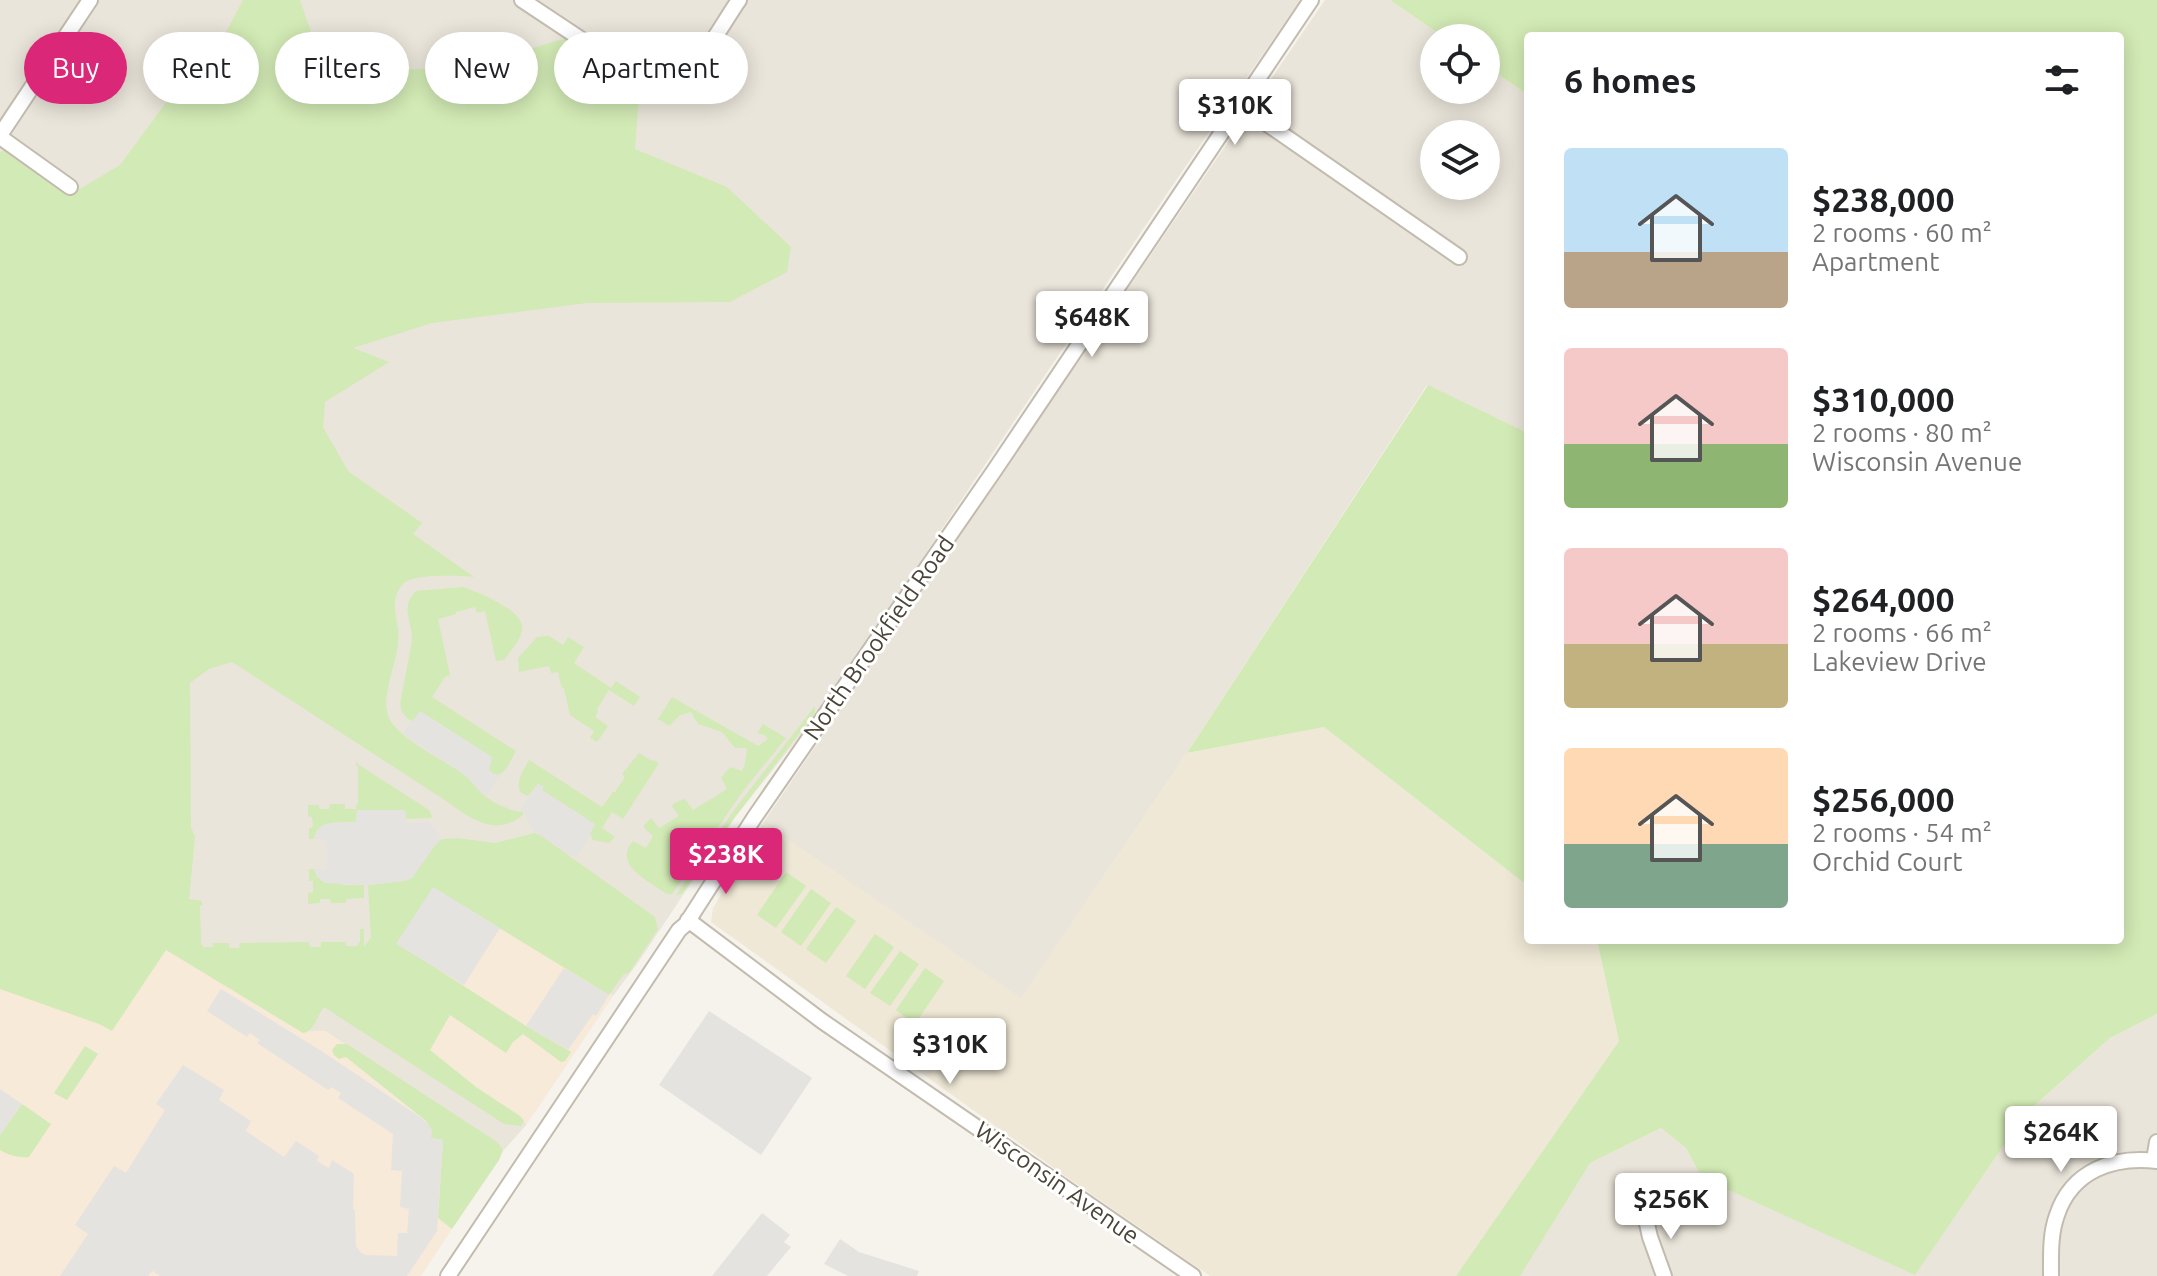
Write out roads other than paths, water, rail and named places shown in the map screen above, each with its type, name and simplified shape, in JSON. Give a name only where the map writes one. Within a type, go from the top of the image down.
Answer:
[{"type":"street","points":[[70,187],[0,136],[90,0]]},
{"type":"street","points":[[522,0],[635,75],[663,88],[678,82],[704,52],[739,0]]},
{"type":"street","name":"North Brookfield Road","points":[[448,1276],[759,811],[988,479],[1311,0]]},
{"type":"street","points":[[1240,105],[1459,257]]},
{"type":"street","name":"Wisconsin Avenue","points":[[688,920],[822,1021],[1193,1276]]},
{"type":"street","points":[[2051,1276],[2054,1224],[2058,1211],[2073,1188],[2108,1163],[2123,1159],[2156,1160],[2157,1142]]},
{"type":"street","points":[[1645,1215],[1664,1276]]}]
